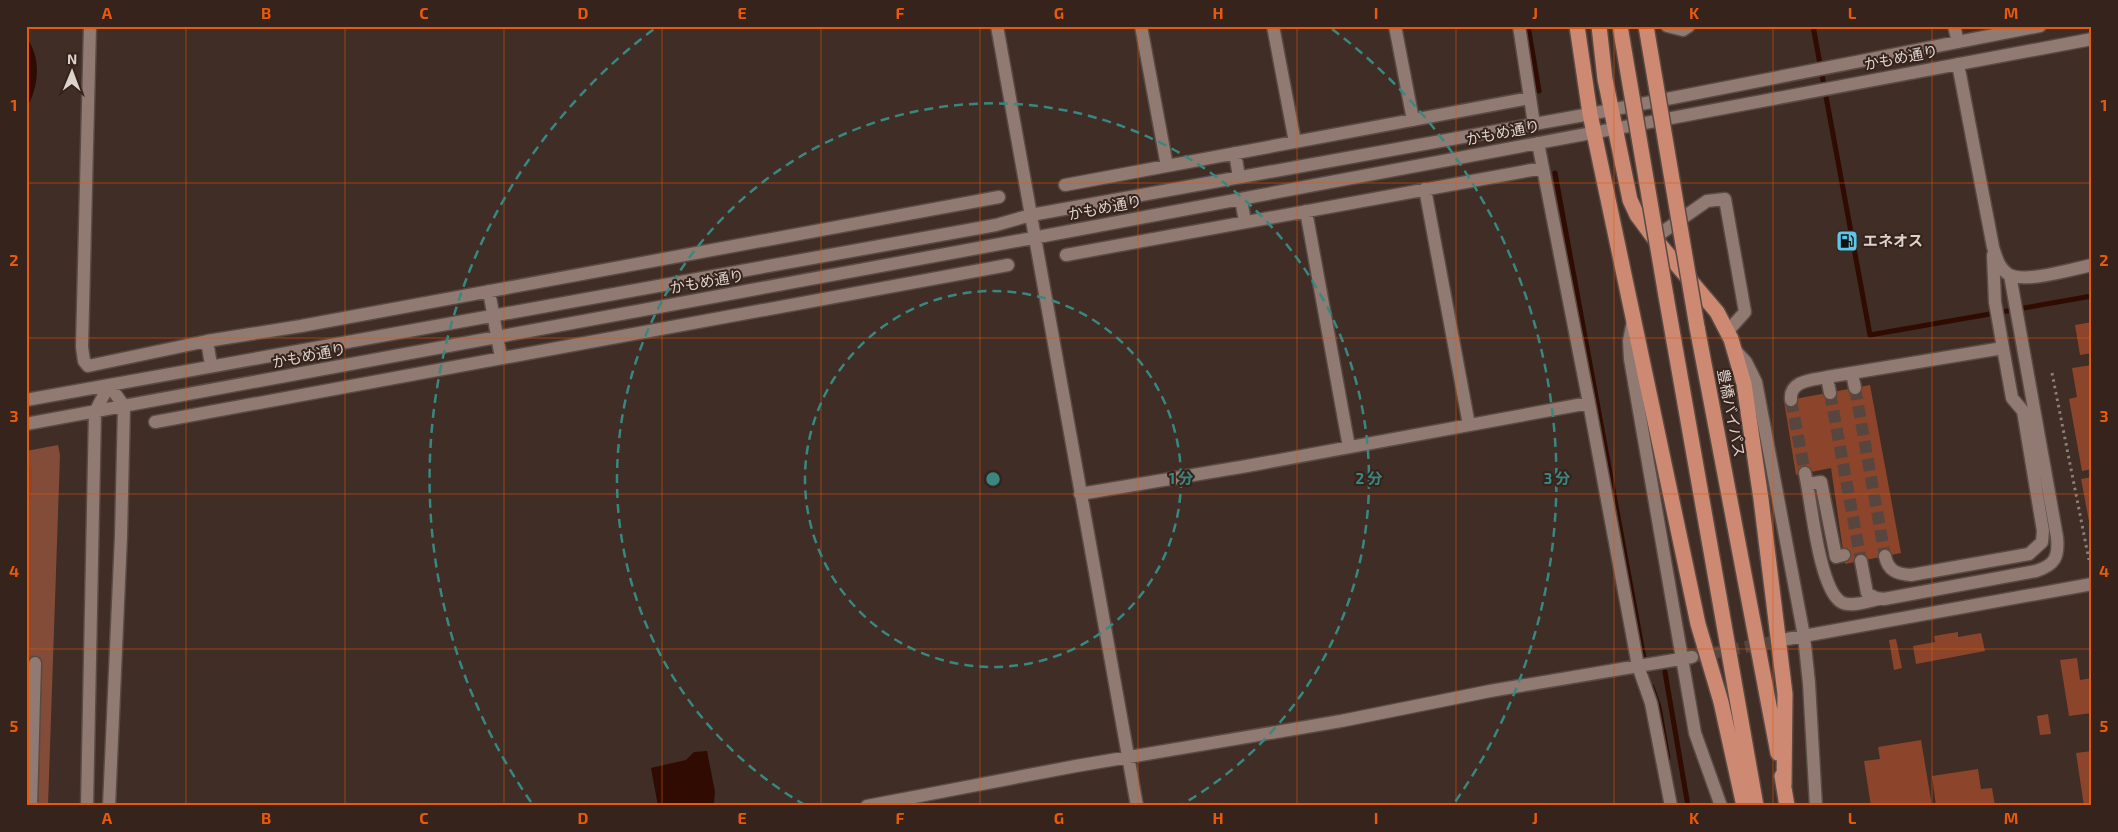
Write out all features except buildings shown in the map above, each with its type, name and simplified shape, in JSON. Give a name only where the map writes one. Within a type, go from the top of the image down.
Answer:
[{"type":"highway","points":[[1577,26],[1590,114],[1698,624],[1721,702],[1744,806]]},
{"type":"highway","points":[[1598,26],[1598,36],[1611,110],[1630,200],[1637,215],[1654,238],[1717,312],[1734,349],[1744,384],[1786,694],[1784,785]]},
{"type":"highway","points":[[1620,26],[1756,806]]},
{"type":"highway","name":"豊橋バイパス","points":[[1646,26],[1697,327],[1787,806]]},
{"type":"street","points":[[90,26],[82,348],[84,361],[88,366],[207,341],[300,326],[999,197]]},
{"type":"street","points":[[996,26],[1137,806]]},
{"type":"street","points":[[1141,26],[1167,166]]},
{"type":"street","points":[[1273,26],[1295,142]]},
{"type":"street","points":[[1395,26],[1413,120]]},
{"type":"street","points":[[1519,26],[1534,124]]},
{"type":"street","points":[[1667,26],[1683,30],[1689,26]]},
{"type":"street","points":[[1954,26],[1958,42]]},
{"type":"street","name":"かもめ通り","points":[[26,400],[211,365],[996,225],[1031,215],[1590,114],[2040,26]]},
{"type":"street","name":"かもめ通り","points":[[26,424],[1035,238],[2092,39]]},
{"type":"street","points":[[1958,64],[1993,247],[1999,265],[2010,275],[2018,277],[2029,277],[2092,266]]},
{"type":"street","points":[[1065,185],[1530,98]]},
{"type":"street","points":[[1538,143],[1638,666],[1651,702],[1671,806]]},
{"type":"street","points":[[1235,153],[1239,177]]},
{"type":"street","points":[[1066,255],[1542,168]]},
{"type":"street","points":[[1425,189],[1469,425]]},
{"type":"street","points":[[1241,199],[1246,222]]},
{"type":"street","points":[[1654,238],[1707,201],[1725,199],[1745,312],[1727,332]]},
{"type":"street","points":[[1306,211],[1349,447]]},
{"type":"street","points":[[1885,556],[1892,571],[1897,574],[1910,574],[2029,554],[2042,542],[2044,531],[2022,411],[2012,398],[1995,302],[1993,247]]},
{"type":"street","points":[[155,422],[1008,265]]},
{"type":"street","points":[[1844,555],[1836,556],[1822,482],[1806,479],[1824,572],[1834,594],[1841,602],[1851,604],[1884,599],[2036,571],[2048,566],[2057,556],[2056,529],[2010,275]]},
{"type":"street","points":[[489,291],[501,358]]},
{"type":"street","points":[[1634,318],[1629,341],[1630,358],[1687,657],[1695,733],[1721,806]]},
{"type":"street","points":[[207,341],[211,365]]},
{"type":"street","points":[[1792,400],[1793,390],[1800,382],[2003,348]]},
{"type":"street","points":[[1734,349],[1746,362],[1756,382],[1804,636],[1809,683],[1816,806]]},
{"type":"street","points":[[1852,373],[1855,388]]},
{"type":"street","points":[[1827,377],[1830,393]]},
{"type":"street","points":[[250,383],[254,403]]},
{"type":"street","points":[[87,806],[95,412],[109,385],[124,406],[121,536],[109,806]]},
{"type":"street","points":[[1080,494],[1589,403]]},
{"type":"street","points":[[1861,561],[1867,593],[1876,598],[1884,599]]},
{"type":"street","points":[[1787,640],[2092,584]]},
{"type":"street","points":[[866,806],[1066,768],[1128,759],[1341,721],[1490,691],[1687,657]]},
{"type":"street","points":[[30,806],[35,663]]},
{"type":"path","points":[[2052,373],[2090,560]]},
{"type":"shaded area","points":[[26,37],[35,54],[37,73],[34,91],[26,109]]},
{"type":"shaded area","points":[[58,445],[60,455],[48,806],[26,806],[26,451]]},
{"type":"shaded area","points":[[707,751],[715,792],[714,803],[710,806],[658,806],[651,768],[686,760],[694,752]]},
{"type":"waterway","points":[[1528,26],[1539,91]]},
{"type":"waterway","points":[[1813,26],[1870,335],[2092,296]]},
{"type":"waterway","points":[[1555,173],[1645,664]]},
{"type":"waterway","points":[[1665,672],[1688,806]]},
{"type":"waterway","points":[[1652,687],[1659,707],[1668,758]]},
{"type":"tunnel","points":[[1855,388],[1885,556]]},
{"type":"tunnel","points":[[1830,393],[1861,561]]},
{"type":"tunnel","points":[[1791,400],[1805,473]]},
{"type":"tunnel","points":[[1692,657],[1787,639]]},
{"type":"place","name":"エネオス","points":[[1847,241]]}]
